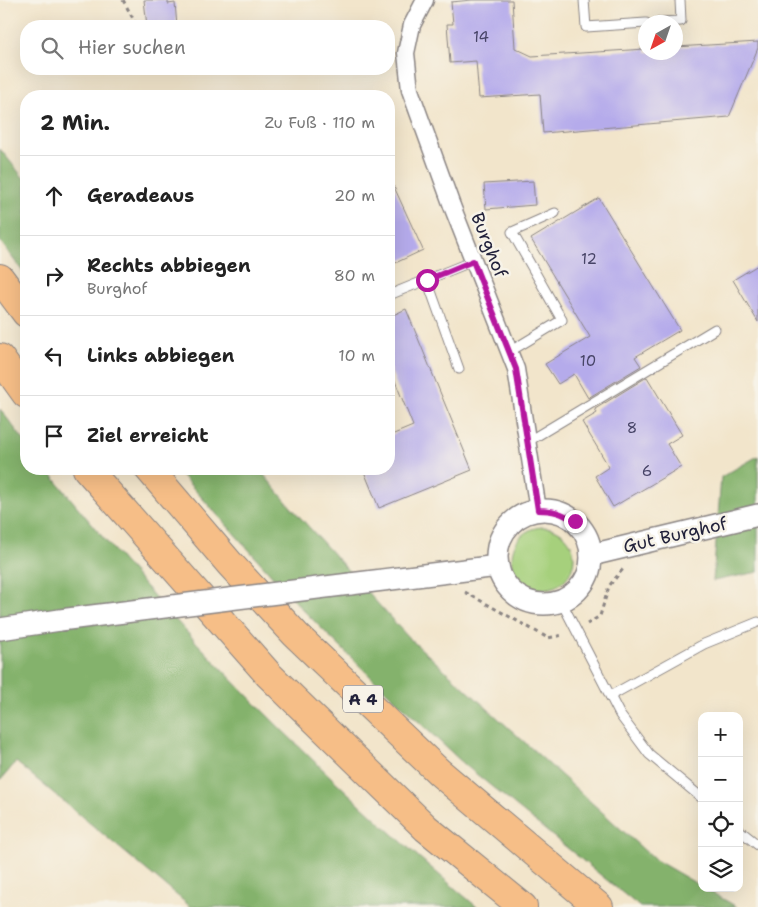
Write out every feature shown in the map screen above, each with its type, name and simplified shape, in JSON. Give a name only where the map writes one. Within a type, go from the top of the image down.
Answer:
[{"type":"highway","points":[[0,278],[20,305]]},
{"type":"highway","points":[[0,358],[20,386]]},
{"type":"highway","name":"A 4","points":[[92,475],[269,675],[426,828],[523,907]]},
{"type":"highway","name":"A 4","points":[[153,475],[230,564],[296,635],[439,772],[599,907]]},
{"type":"street","name":"Burghof","points":[[425,0],[412,24],[406,53],[410,90],[473,261],[516,369],[538,510]]},
{"type":"street","points":[[551,510],[564,514],[575,521],[584,531],[591,555],[590,570],[583,583],[573,594],[561,601],[547,604],[534,603],[521,598],[510,590],[502,579],[498,566],[498,544],[509,525],[528,512],[551,510]]},
{"type":"street","name":"Gut Burghof","points":[[591,555],[758,515]]},
{"type":"street","points":[[0,629],[498,566]]},
{"type":"lane","points":[[584,0],[586,27],[638,24]]},
{"type":"lane","points":[[680,0],[680,15]]},
{"type":"lane","points":[[509,352],[562,320],[512,232],[555,213]]},
{"type":"lane","points":[[395,293],[473,261]]},
{"type":"lane","points":[[427,280],[459,369]]},
{"type":"lane","points":[[527,442],[715,328]]},
{"type":"lane","points":[[561,601],[620,715],[649,754],[698,795]]},
{"type":"lane","points":[[610,696],[704,644],[758,622]]},
{"type":"lane","points":[[743,833],[758,845]]},
{"type":"path","points":[[123,0],[134,20]]},
{"type":"path","points":[[593,622],[600,616],[609,586],[623,570],[622,547]]},
{"type":"path","points":[[434,573],[548,638],[560,637]]},
{"type":"green space","points":[[0,149],[20,174],[20,268],[0,241]]},
{"type":"green space","points":[[0,409],[20,435],[20,475],[52,475],[95,529],[146,587],[197,644],[251,699],[361,806],[477,907],[191,907],[16,762],[0,781]]},
{"type":"green space","points":[[758,456],[758,572],[713,581],[721,477]]},
{"type":"green space","points":[[181,475],[264,475],[407,636],[654,859],[698,884],[698,892],[711,892],[737,907],[640,907],[464,764],[375,681],[304,611]]},
{"type":"green space","points":[[537,527],[549,527],[565,536],[572,546],[574,558],[572,570],[565,580],[549,589],[537,589],[526,584],[517,575],[512,564],[512,552],[517,541],[526,532]]},
{"type":"building","points":[[144,0],[168,0],[168,4],[175,3],[176,20],[146,20]]},
{"type":"building","points":[[512,0],[515,48],[532,56],[638,49],[638,60],[683,60],[683,47],[758,42],[758,48],[729,117],[543,133],[540,94],[479,98],[476,61],[450,63],[447,24],[453,24],[451,2]]},
{"type":"building","points":[[533,181],[535,205],[486,209],[484,184]]},
{"type":"building","points":[[395,189],[423,250],[395,263]]},
{"type":"building","points":[[599,198],[680,330],[635,357],[641,366],[588,398],[574,374],[558,384],[545,364],[590,337],[531,239]]},
{"type":"building","points":[[758,265],[758,322],[733,280]]},
{"type":"building","points":[[406,309],[472,470],[379,508],[365,475],[395,475],[395,434],[413,426],[395,381],[395,314]]},
{"type":"building","points":[[647,377],[682,435],[667,444],[681,467],[613,507],[595,476],[609,467],[582,422],[597,413],[595,409]]},
{"type":"route","points":[[427,280],[473,261],[516,369],[538,510],[551,510],[564,514],[575,521]]}]
